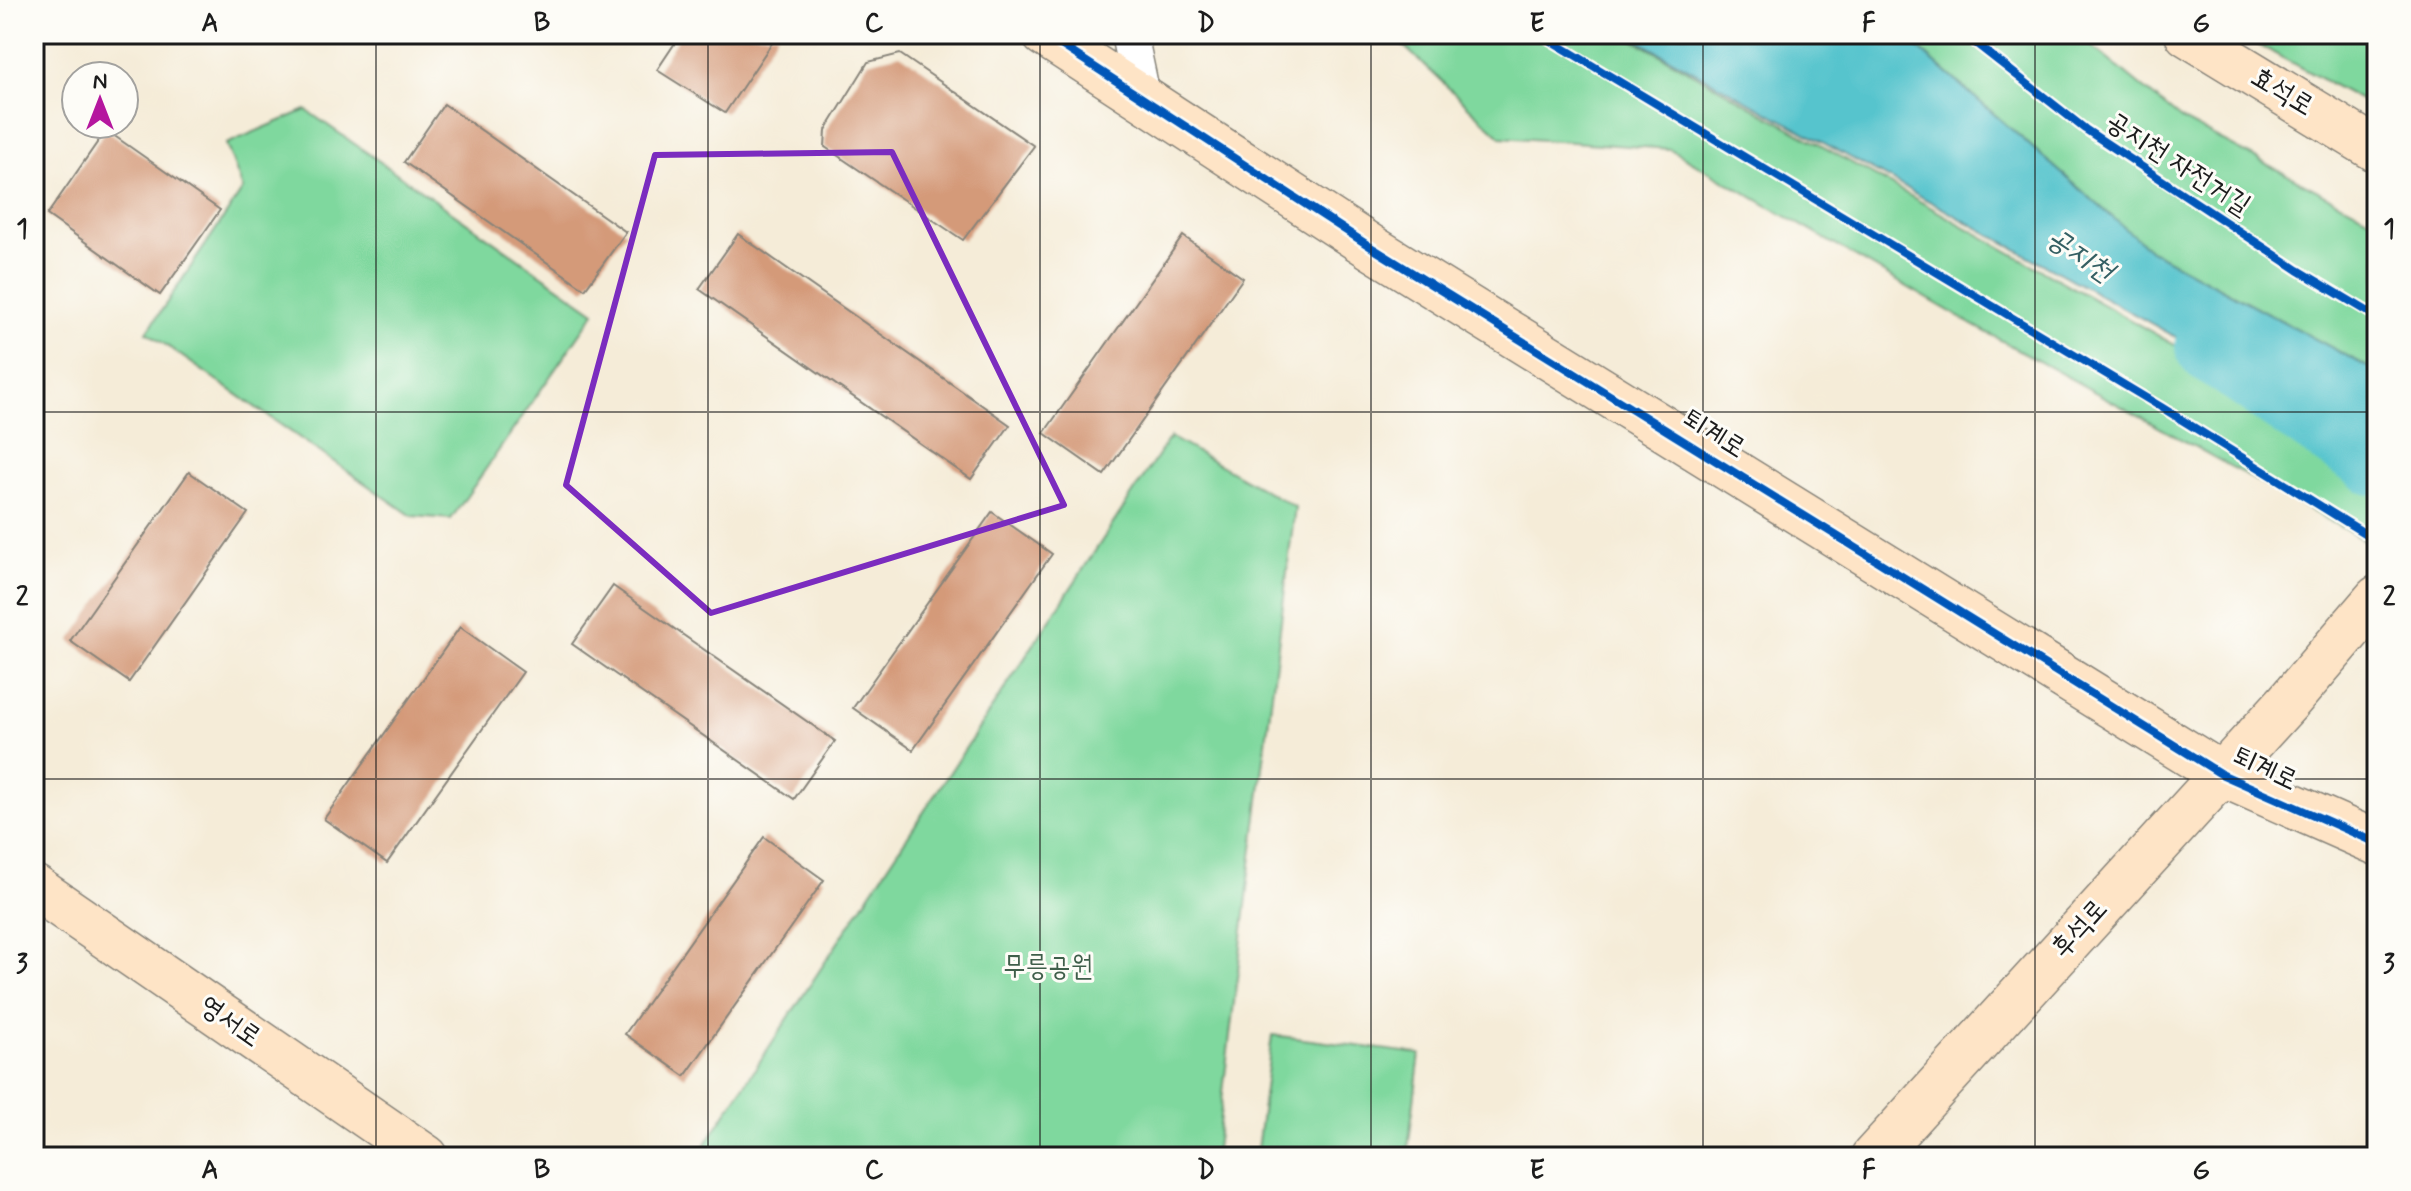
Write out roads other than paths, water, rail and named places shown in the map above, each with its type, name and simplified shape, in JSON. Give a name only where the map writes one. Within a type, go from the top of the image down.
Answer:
[{"type":"street","name":"퇴계로","points":[[1044,34],[1374,249],[2221,774],[2377,843]]},
{"type":"street","points":[[1129,34],[1142,96]]},
{"type":"street","name":"효석로","points":[[2187,34],[2377,150]]},
{"type":"street","name":"후석로","points":[[1873,1157],[2288,702],[2377,598]]},
{"type":"street","name":"영서로","points":[[34,887],[426,1157]]},
{"type":"water","points":[[1626,34],[1902,34],[2150,250],[2377,372],[2377,448]]},
{"type":"waterway","name":"공지천","points":[[2212,346],[2377,459]]},
{"type":"park label","name":"무릉공원","points":[[1048,967]]}]
